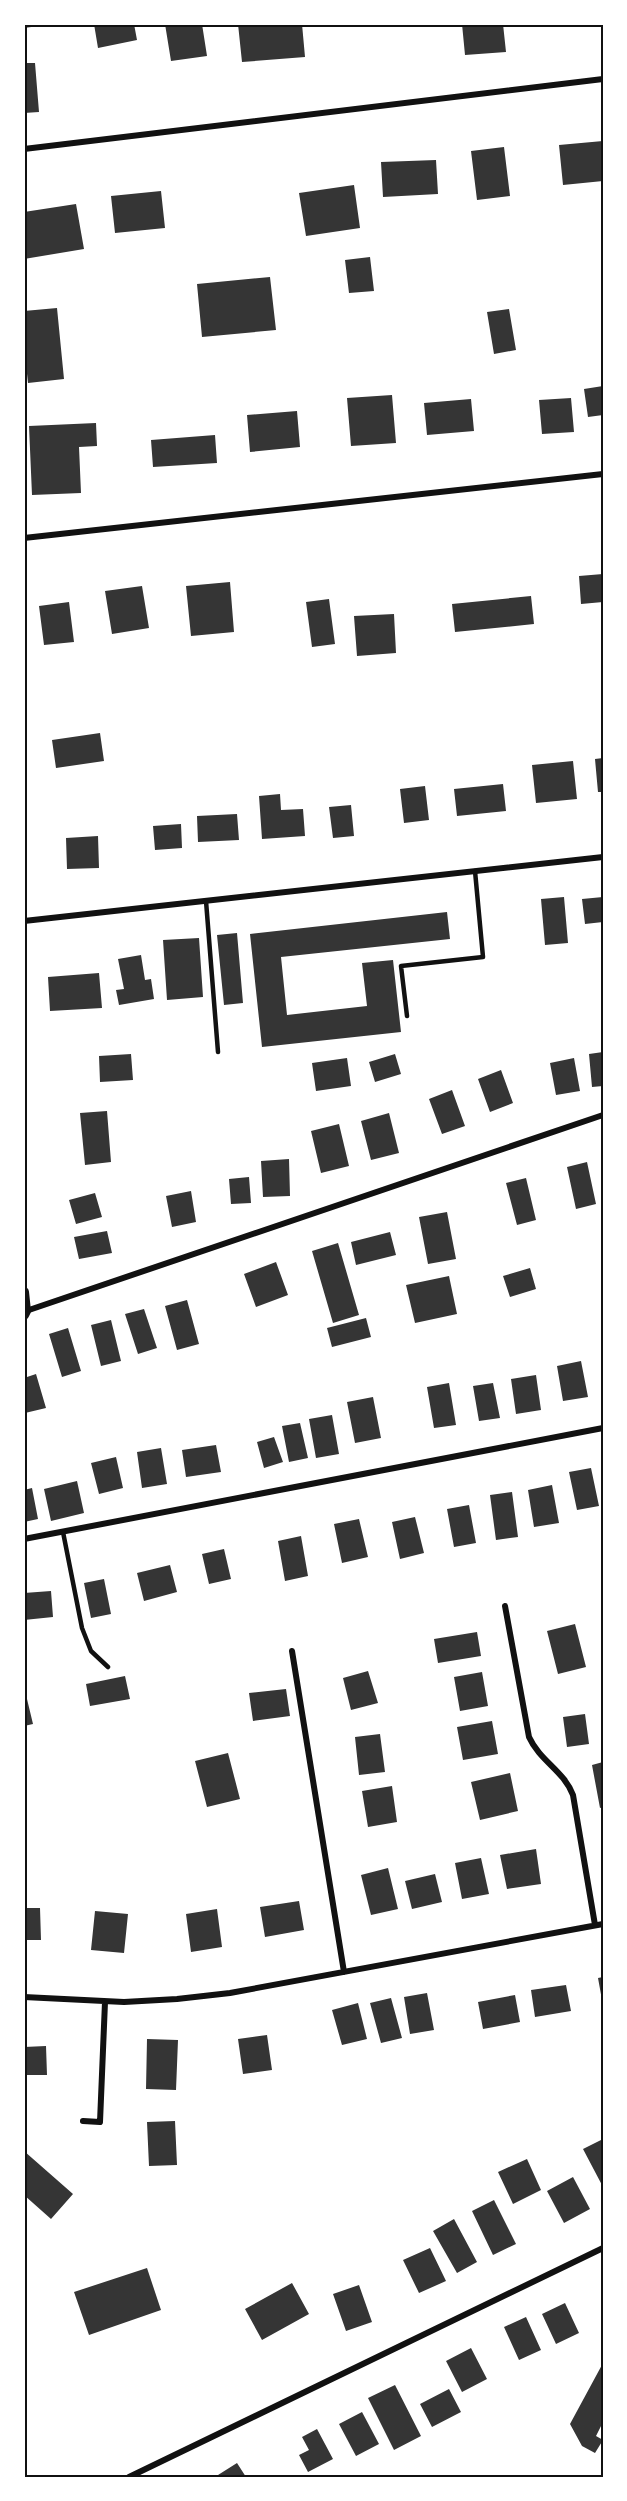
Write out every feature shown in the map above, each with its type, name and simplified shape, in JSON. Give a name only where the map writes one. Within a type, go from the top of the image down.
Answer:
[{"type":"street","points":[[24,149],[603,79]]},
{"type":"street","points":[[24,538],[603,474]]},
{"type":"street","points":[[24,921],[603,857]]},
{"type":"street","points":[[24,1292],[25,1313],[603,1115]]},
{"type":"street","points":[[24,1539],[603,1428]]},
{"type":"street","points":[[505,1606],[529,1737],[535,1750],[569,1784],[573,1795],[595,1925]]},
{"type":"street","points":[[292,1651],[344,1972]]},
{"type":"street","points":[[24,1997],[105,2002],[177,2000],[230,1993],[603,1924]]},
{"type":"street","points":[[83,2121],[100,2122],[105,2002]]},
{"type":"street","points":[[129,2477],[603,2248]]},
{"type":"lane","points":[[407,1016],[401,966],[483,957],[475,871]]},
{"type":"lane","points":[[206,901],[219,1052]]},
{"type":"lane","points":[[63,1532],[82,1628],[91,1651],[108,1667]]},
{"type":"building","points":[[24,24],[46,24],[46,25],[24,28]]},
{"type":"building","points":[[94,24],[134,24],[137,40],[98,48]]},
{"type":"building","points":[[165,24],[202,24],[207,56],[171,61]]},
{"type":"building","points":[[238,24],[302,24],[305,57],[242,62]]},
{"type":"building","points":[[462,24],[503,24],[506,52],[465,55]]},
{"type":"building","points":[[24,63],[35,63],[39,112],[24,113]]},
{"type":"building","points":[[603,141],[603,181],[563,185],[559,145]]},
{"type":"building","points":[[504,147],[510,196],[477,200],[471,151]]},
{"type":"building","points":[[436,160],[438,194],[383,197],[381,162]]},
{"type":"building","points":[[354,185],[360,228],[306,236],[299,193]]},
{"type":"building","points":[[161,191],[165,228],[115,233],[111,196]]},
{"type":"building","points":[[76,204],[84,249],[24,259],[24,212]]},
{"type":"building","points":[[370,257],[374,291],[349,293],[345,260]]},
{"type":"building","points":[[270,277],[276,330],[202,337],[197,284]]},
{"type":"building","points":[[57,308],[64,379],[28,383],[24,346],[24,311]]},
{"type":"building","points":[[509,309],[516,350],[494,354],[487,312]]},
{"type":"building","points":[[603,386],[603,415],[588,417],[584,389]]},
{"type":"building","points":[[392,395],[396,443],[351,446],[347,398]]},
{"type":"building","points":[[571,398],[574,432],[542,434],[539,400]]},
{"type":"building","points":[[471,399],[474,431],[427,435],[424,403]]},
{"type":"building","points":[[297,411],[300,447],[250,452],[247,415]]},
{"type":"building","points":[[96,423],[97,446],[79,447],[81,493],[32,495],[29,426]]},
{"type":"building","points":[[215,435],[217,463],[153,467],[151,440]]},
{"type":"building","points":[[603,574],[603,602],[581,604],[579,576]]},
{"type":"building","points":[[230,582],[234,632],[191,636],[186,586]]},
{"type":"building","points":[[142,586],[149,628],[112,634],[105,591]]},
{"type":"building","points":[[531,596],[534,624],[455,632],[452,604]]},
{"type":"building","points":[[329,599],[335,644],[312,647],[306,602]]},
{"type":"building","points":[[69,602],[74,642],[44,645],[39,606]]},
{"type":"building","points":[[394,614],[396,653],[357,656],[354,616]]},
{"type":"building","points":[[100,733],[104,761],[56,768],[52,740]]},
{"type":"building","points":[[603,758],[603,792],[598,792],[595,759]]},
{"type":"building","points":[[573,761],[577,799],[536,803],[532,765]]},
{"type":"building","points":[[503,784],[506,811],[457,816],[454,789]]},
{"type":"building","points":[[425,786],[429,820],[404,823],[400,789]]},
{"type":"building","points":[[280,794],[281,810],[303,809],[305,836],[262,839],[259,796]]},
{"type":"building","points":[[351,805],[354,836],[333,838],[329,807]]},
{"type":"building","points":[[237,814],[239,840],[198,842],[197,816]]},
{"type":"building","points":[[181,824],[182,848],[155,850],[153,826]]},
{"type":"building","points":[[98,836],[99,868],[67,869],[66,838]]},
{"type":"building","points":[[564,897],[568,943],[545,945],[541,899]]},
{"type":"building","points":[[603,897],[603,922],[585,924],[582,899]]},
{"type":"building","points":[[447,912],[450,939],[281,957],[287,1015],[367,1006],[362,963],[393,960],[401,1032],[262,1047],[250,934]]},
{"type":"building","points":[[237,933],[243,1003],[224,1005],[217,935]]},
{"type":"building","points":[[199,938],[203,997],[167,1000],[163,940]]},
{"type":"building","points":[[141,955],[145,980],[151,979],[154,999],[119,1005],[116,990],[124,989],[118,959]]},
{"type":"building","points":[[99,973],[102,1008],[50,1011],[48,977]]},
{"type":"building","points":[[603,1052],[603,1086],[592,1087],[589,1054]]},
{"type":"building","points":[[131,1054],[133,1080],[100,1082],[99,1056]]},
{"type":"building","points":[[395,1054],[401,1074],[375,1082],[369,1062]]},
{"type":"building","points":[[347,1058],[351,1086],[316,1091],[312,1063]]},
{"type":"building","points":[[574,1058],[580,1091],[556,1095],[550,1063]]},
{"type":"building","points":[[501,1070],[513,1103],[490,1112],[478,1079]]},
{"type":"building","points":[[452,1090],[465,1126],[442,1134],[429,1099]]},
{"type":"building","points":[[107,1111],[111,1162],[85,1165],[80,1113]]},
{"type":"building","points":[[389,1113],[399,1153],[371,1160],[361,1121]]},
{"type":"building","points":[[339,1124],[349,1166],[321,1173],[311,1131]]},
{"type":"building","points":[[289,1159],[290,1196],[263,1197],[261,1161]]},
{"type":"building","points":[[587,1162],[596,1204],[576,1209],[567,1167]]},
{"type":"building","points":[[249,1177],[251,1203],[231,1204],[229,1179]]},
{"type":"building","points":[[526,1178],[536,1220],[517,1225],[506,1183]]},
{"type":"building","points":[[191,1191],[196,1222],[172,1227],[166,1196]]},
{"type":"building","points":[[95,1193],[102,1217],[76,1224],[69,1200]]},
{"type":"building","points":[[447,1212],[456,1259],[428,1264],[419,1217]]},
{"type":"building","points":[[107,1231],[112,1253],[79,1259],[74,1237]]},
{"type":"building","points":[[390,1232],[396,1255],[356,1265],[351,1242]]},
{"type":"building","points":[[338,1243],[359,1315],[333,1323],[312,1251]]},
{"type":"building","points":[[276,1262],[288,1295],[256,1307],[244,1274]]},
{"type":"building","points":[[530,1268],[536,1289],[510,1297],[503,1276]]},
{"type":"building","points":[[449,1276],[457,1314],[415,1323],[406,1285]]},
{"type":"building","points":[[187,1300],[199,1344],[177,1350],[165,1306]]},
{"type":"building","points":[[144,1309],[157,1348],[138,1354],[125,1314]]},
{"type":"building","points":[[366,1318],[371,1337],[332,1347],[327,1328]]},
{"type":"building","points":[[111,1320],[121,1361],[101,1366],[91,1325]]},
{"type":"building","points":[[68,1328],[81,1371],[62,1377],[49,1334]]},
{"type":"building","points":[[581,1361],[588,1397],[563,1401],[557,1366]]},
{"type":"building","points":[[36,1374],[46,1408],[25,1413],[24,1378]]},
{"type":"building","points":[[536,1375],[541,1410],[516,1414],[511,1379]]},
{"type":"building","points":[[449,1383],[456,1425],[434,1428],[427,1387]]},
{"type":"building","points":[[493,1383],[500,1418],[479,1421],[473,1386]]},
{"type":"building","points":[[373,1397],[381,1438],[355,1443],[347,1402]]},
{"type":"building","points":[[332,1415],[339,1454],[316,1458],[309,1419]]},
{"type":"building","points":[[300,1423],[308,1458],[289,1462],[282,1426]]},
{"type":"building","points":[[274,1437],[283,1462],[264,1468],[257,1442]]},
{"type":"building","points":[[216,1445],[221,1472],[186,1477],[182,1450]]},
{"type":"building","points":[[161,1448],[167,1484],[142,1488],[137,1452]]},
{"type":"building","points":[[116,1457],[123,1488],[99,1494],[91,1463]]},
{"type":"building","points":[[591,1468],[599,1506],[577,1510],[569,1472]]},
{"type":"building","points":[[77,1481],[84,1513],[51,1521],[44,1489]]},
{"type":"building","points":[[552,1485],[559,1523],[534,1527],[528,1490]]},
{"type":"building","points":[[32,1488],[38,1519],[24,1522],[24,1490]]},
{"type":"building","points":[[512,1492],[518,1537],[496,1540],[490,1495]]},
{"type":"building","points":[[469,1505],[476,1543],[454,1547],[447,1509]]},
{"type":"building","points":[[415,1517],[424,1553],[400,1559],[392,1522]]},
{"type":"building","points":[[359,1519],[368,1557],[342,1563],[334,1524]]},
{"type":"building","points":[[301,1536],[308,1576],[285,1581],[278,1541]]},
{"type":"building","points":[[224,1549],[231,1579],[209,1584],[202,1554]]},
{"type":"building","points":[[170,1565],[177,1592],[144,1601],[137,1573]]},
{"type":"building","points":[[104,1579],[111,1614],[91,1618],[84,1583]]},
{"type":"building","points":[[51,1591],[53,1617],[24,1620],[24,1593]]},
{"type":"building","points":[[575,1624],[586,1667],[558,1674],[547,1631]]},
{"type":"building","points":[[477,1632],[481,1656],[438,1663],[434,1639]]},
{"type":"building","points":[[368,1671],[378,1703],[351,1710],[343,1678]]},
{"type":"building","points":[[482,1672],[488,1706],[460,1711],[454,1677]]},
{"type":"building","points":[[125,1676],[130,1699],[90,1706],[86,1684]]},
{"type":"building","points":[[286,1689],[290,1716],[253,1721],[249,1693]]},
{"type":"building","points":[[27,1699],[33,1724],[24,1726],[24,1700]]},
{"type":"building","points":[[585,1714],[589,1744],[567,1747],[563,1717]]},
{"type":"building","points":[[492,1721],[498,1754],[463,1760],[457,1727]]},
{"type":"building","points":[[380,1734],[385,1772],[359,1775],[355,1737]]},
{"type":"building","points":[[228,1753],[240,1799],[207,1807],[195,1761]]},
{"type":"building","points":[[603,1762],[603,1807],[600,1808],[592,1765]]},
{"type":"building","points":[[510,1773],[518,1811],[480,1820],[471,1782]]},
{"type":"building","points":[[392,1786],[397,1822],[368,1827],[362,1791]]},
{"type":"building","points":[[536,1849],[541,1884],[507,1889],[500,1855]]},
{"type":"building","points":[[481,1858],[489,1894],[462,1899],[455,1863]]},
{"type":"building","points":[[388,1868],[398,1909],[371,1915],[361,1875]]},
{"type":"building","points":[[435,1874],[442,1902],[412,1909],[405,1881]]},
{"type":"building","points":[[299,1901],[304,1930],[265,1937],[260,1907]]},
{"type":"building","points":[[24,1908],[40,1908],[41,1940],[24,1940]]},
{"type":"building","points":[[217,1909],[222,1947],[191,1952],[186,1914]]},
{"type":"building","points":[[95,1911],[128,1914],[124,1953],[91,1950]]},
{"type":"building","points":[[603,1977],[603,2000],[602,2000],[598,1978]]},
{"type":"building","points":[[566,1985],[571,2011],[535,2017],[531,1990]]},
{"type":"building","points":[[427,1993],[434,2030],[410,2034],[404,1997]]},
{"type":"building","points":[[515,1995],[520,2022],[483,2029],[478,2002]]},
{"type":"building","points":[[391,1998],[402,2038],[381,2043],[370,2003]]},
{"type":"building","points":[[358,2003],[367,2039],[342,2045],[332,2010]]},
{"type":"building","points":[[267,2035],[272,2070],[243,2074],[238,2039]]},
{"type":"building","points":[[147,2039],[178,2040],[176,2090],[146,2089]]},
{"type":"building","points":[[46,2046],[47,2075],[24,2075],[24,2047]]},
{"type":"building","points":[[175,2121],[177,2165],[149,2166],[147,2122]]},
{"type":"building","points":[[603,2139],[603,2187],[583,2149]]},
{"type":"building","points":[[24,2151],[73,2194],[51,2219],[24,2195]]},
{"type":"building","points":[[527,2159],[541,2190],[513,2204],[498,2172]]},
{"type":"building","points":[[573,2177],[590,2209],[564,2223],[547,2191]]},
{"type":"building","points":[[494,2200],[516,2244],[493,2255],[472,2211]]},
{"type":"building","points":[[454,2219],[477,2262],[457,2273],[433,2231]]},
{"type":"building","points":[[430,2248],[446,2281],[419,2293],[403,2260]]},
{"type":"building","points":[[147,2268],[161,2310],[89,2335],[74,2292]]},
{"type":"building","points":[[292,2283],[309,2314],[262,2340],[245,2309]]},
{"type":"building","points":[[359,2285],[372,2322],[346,2331],[333,2294]]},
{"type":"building","points":[[565,2303],[579,2333],[556,2344],[542,2314]]},
{"type":"building","points":[[526,2317],[541,2350],[519,2360],[504,2327]]},
{"type":"building","points":[[471,2348],[487,2379],[462,2392],[446,2361]]},
{"type":"building","points":[[603,2363],[603,2422],[596,2436],[603,2440],[595,2453],[582,2446],[570,2424]]},
{"type":"building","points":[[395,2385],[421,2436],[394,2450],[368,2398]]},
{"type":"building","points":[[449,2389],[461,2412],[432,2427],[420,2404]]},
{"type":"building","points":[[362,2412],[379,2444],[356,2456],[339,2424]]},
{"type":"building","points":[[317,2429],[333,2459],[308,2472],[299,2455],[309,2450],[302,2437]]},
{"type":"building","points":[[237,2463],[246,2477],[219,2477],[218,2475]]}]
